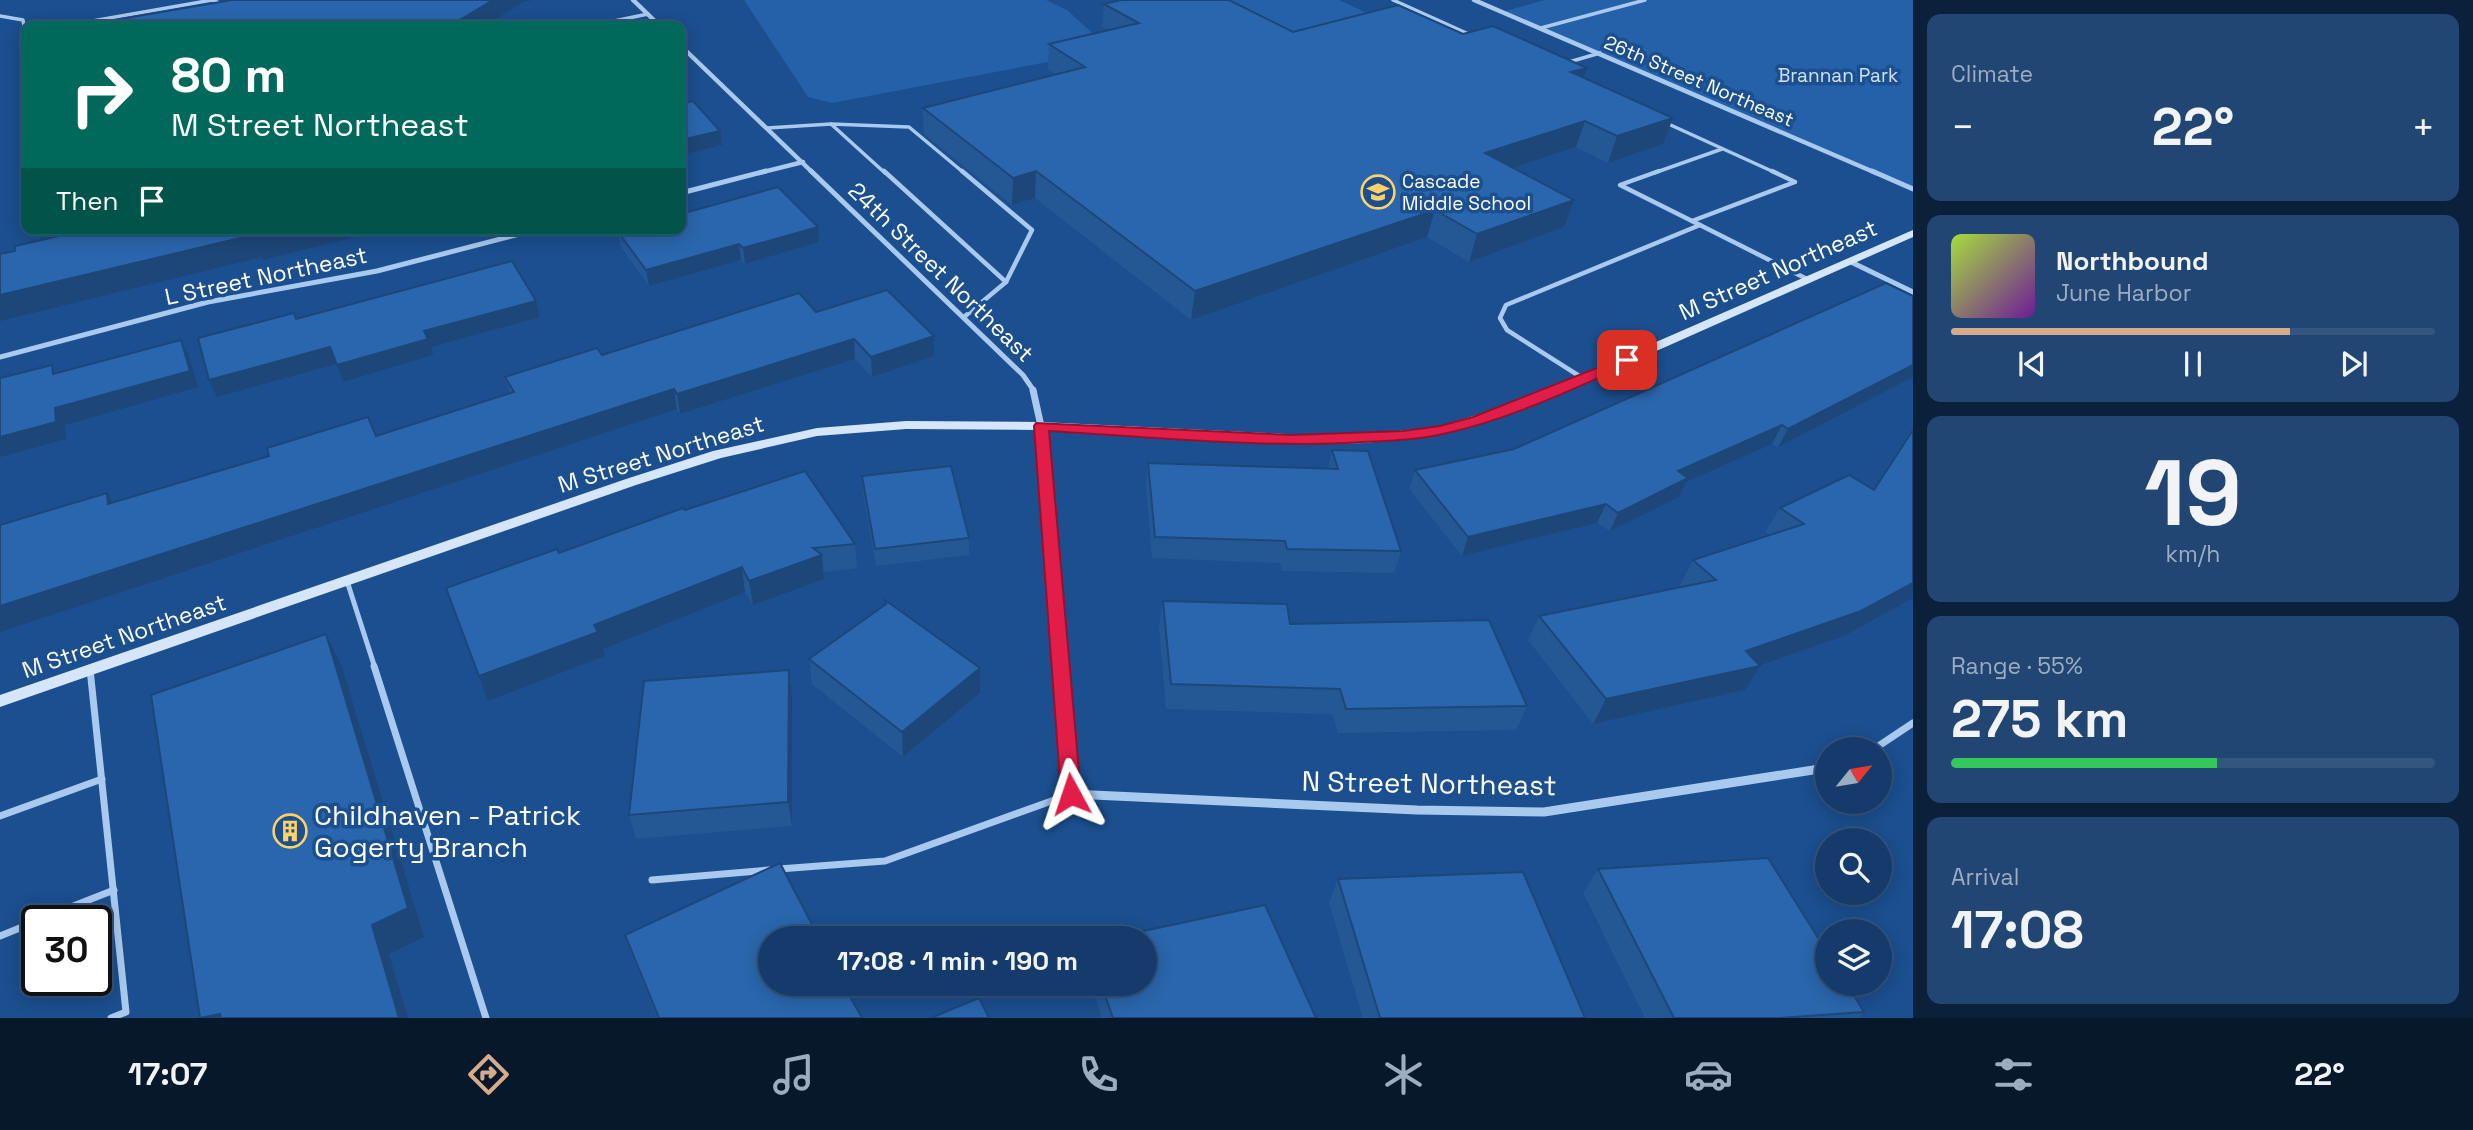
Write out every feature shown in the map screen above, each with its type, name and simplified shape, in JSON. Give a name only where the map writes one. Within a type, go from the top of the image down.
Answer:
[{"type":"street","points":[[633,0],[655,21]]},
{"type":"street","name":"26th Street Northeast","points":[[1474,0],[1913,189]]},
{"type":"street","name":"24th Street Northeast","points":[[686,51],[964,317],[1023,375],[1034,391],[1041,426],[1071,794]]},
{"type":"street","points":[[686,192],[803,162]]},
{"type":"street","name":"M Street Northeast","points":[[0,701],[718,454],[817,432],[906,425],[1041,426],[1291,440],[1377,438],[1441,430],[1479,420],[1584,380],[1913,233]]},
{"type":"street","name":"L Street Northeast","points":[[0,357],[208,303],[377,271],[516,235]]},
{"type":"street","points":[[1851,262],[1913,292]]},
{"type":"street","name":"N Street Northeast","points":[[1071,794],[1404,810],[1544,812],[1815,770]]},
{"type":"lane","points":[[92,21],[212,0],[230,7]]},
{"type":"lane","points":[[1393,0],[1482,40]]},
{"type":"lane","points":[[1541,28],[1645,0]]},
{"type":"lane","points":[[614,21],[648,14]]},
{"type":"lane","points":[[0,16],[23,21]]},
{"type":"lane","points":[[1567,63],[1600,53]]},
{"type":"lane","points":[[1659,120],[1795,182],[1692,221]]},
{"type":"lane","points":[[831,124],[1006,282]]},
{"type":"lane","points":[[767,128],[831,124],[909,127],[1032,230],[1006,282],[964,317]]},
{"type":"lane","points":[[1722,149],[1620,185],[1809,280]]},
{"type":"lane","points":[[1584,380],[1507,330],[1500,318],[1506,305],[1700,225]]},
{"type":"lane","points":[[346,581],[486,1018]]},
{"type":"lane","points":[[90,670],[126,1012],[111,1018]]},
{"type":"lane","points":[[1892,737],[1913,723]]},
{"type":"lane","points":[[0,816],[102,779]]},
{"type":"lane","points":[[652,880],[886,861],[1071,794]]},
{"type":"lane","points":[[77,905],[114,890]]},
{"type":"lane","points":[[0,936],[21,927]]},
{"type":"green space","points":[[744,0],[1046,0],[1067,10],[1111,50],[832,103],[808,97]]},
{"type":"green space","points":[[1192,0],[1339,0],[1380,19],[1280,45]]},
{"type":"green space","name":"Brannan Park","points":[[1545,0],[1913,0],[1913,187],[1502,12]]},
{"type":"building","points":[[232,0],[493,0],[458,21],[108,21]]},
{"type":"building","points":[[1121,0],[1229,0],[1293,32],[1398,5],[1463,34],[1493,26],[1587,68],[1571,72],[1673,118],[1617,136],[1585,121],[1485,153],[1574,200],[1477,234],[1435,210],[1195,291],[1036,171],[1013,178],[923,108],[1085,67],[1049,44],[1139,23],[1104,4]]},
{"type":"building","points":[[693,101],[720,131],[686,139],[686,103]]},
{"type":"building","points":[[778,187],[818,227],[743,248],[739,244],[646,270],[620,235],[686,235],[686,213]]},
{"type":"building","points":[[64,235],[253,235],[0,295],[0,254],[15,251],[15,246]]},
{"type":"building","points":[[512,261],[536,301],[424,331],[428,339],[337,365],[330,347],[209,380],[198,338],[294,313],[296,319]]},
{"type":"building","points":[[1886,283],[1913,296],[1913,365],[1788,429],[1782,425],[1678,471],[1688,478],[1618,513],[1606,504],[1468,537],[1415,470],[1514,449]]},
{"type":"building","points":[[887,290],[934,336],[871,357],[854,339],[677,394],[674,389],[0,606],[0,525],[107,493],[108,504],[269,456],[267,448],[368,417],[376,436],[514,392],[505,377],[597,348],[602,355],[799,293],[816,312]]},
{"type":"building","points":[[181,340],[190,371],[55,408],[56,422],[0,437],[0,378],[52,365],[53,374]]},
{"type":"building","points":[[1913,430],[1913,583],[1861,611],[1746,651],[1760,666],[1606,699],[1539,616],[1716,580],[1693,560],[1804,524],[1780,508],[1849,475],[1874,490]]},
{"type":"building","points":[[1332,450],[1368,451],[1401,551],[1287,549],[1285,541],[1155,537],[1148,463],[1338,469]]},
{"type":"building","points":[[951,466],[969,538],[875,549],[862,476]]},
{"type":"building","points":[[805,471],[855,544],[813,548],[822,555],[749,581],[742,567],[594,625],[598,632],[479,676],[446,588],[557,549],[559,553],[683,508],[685,510]]},
{"type":"building","points":[[885,600],[980,668],[902,732],[809,659],[886,604]]},
{"type":"building","points":[[1163,601],[1287,604],[1290,624],[1489,620],[1527,706],[1346,709],[1340,689],[1171,684]]},
{"type":"building","name":"Childhaven - Patrick Gogerty Branch","points":[[326,634],[408,908],[372,925],[399,1018],[221,1018],[220,1014],[200,1018],[151,695]]},
{"type":"building","points":[[789,670],[788,802],[629,815],[644,681]]},
{"type":"building","points":[[1768,858],[1815,933],[1815,996],[1854,996],[1864,1012],[1779,1018],[1674,1018],[1598,869]]},
{"type":"building","points":[[780,863],[813,926],[758,926],[758,996],[850,996],[862,1018],[659,1018],[625,935]]},
{"type":"building","points":[[1523,872],[1585,1018],[1380,1018],[1338,879]]},
{"type":"building","points":[[1265,905],[1316,1018],[1113,1018],[1105,996],[1157,996],[1157,928]]},
{"type":"building","points":[[979,998],[989,1018],[931,1018]]},
{"type":"place","name":"Cascade Middle School","points":[[1378,192]]},
{"type":"place","name":"Childhaven - Patrick Gogerty Branch","points":[[290,831]]},
{"type":"route","points":[[1071,794],[1041,426],[1291,440],[1403,436],[1479,420],[1564,388],[1627,360]]}]
